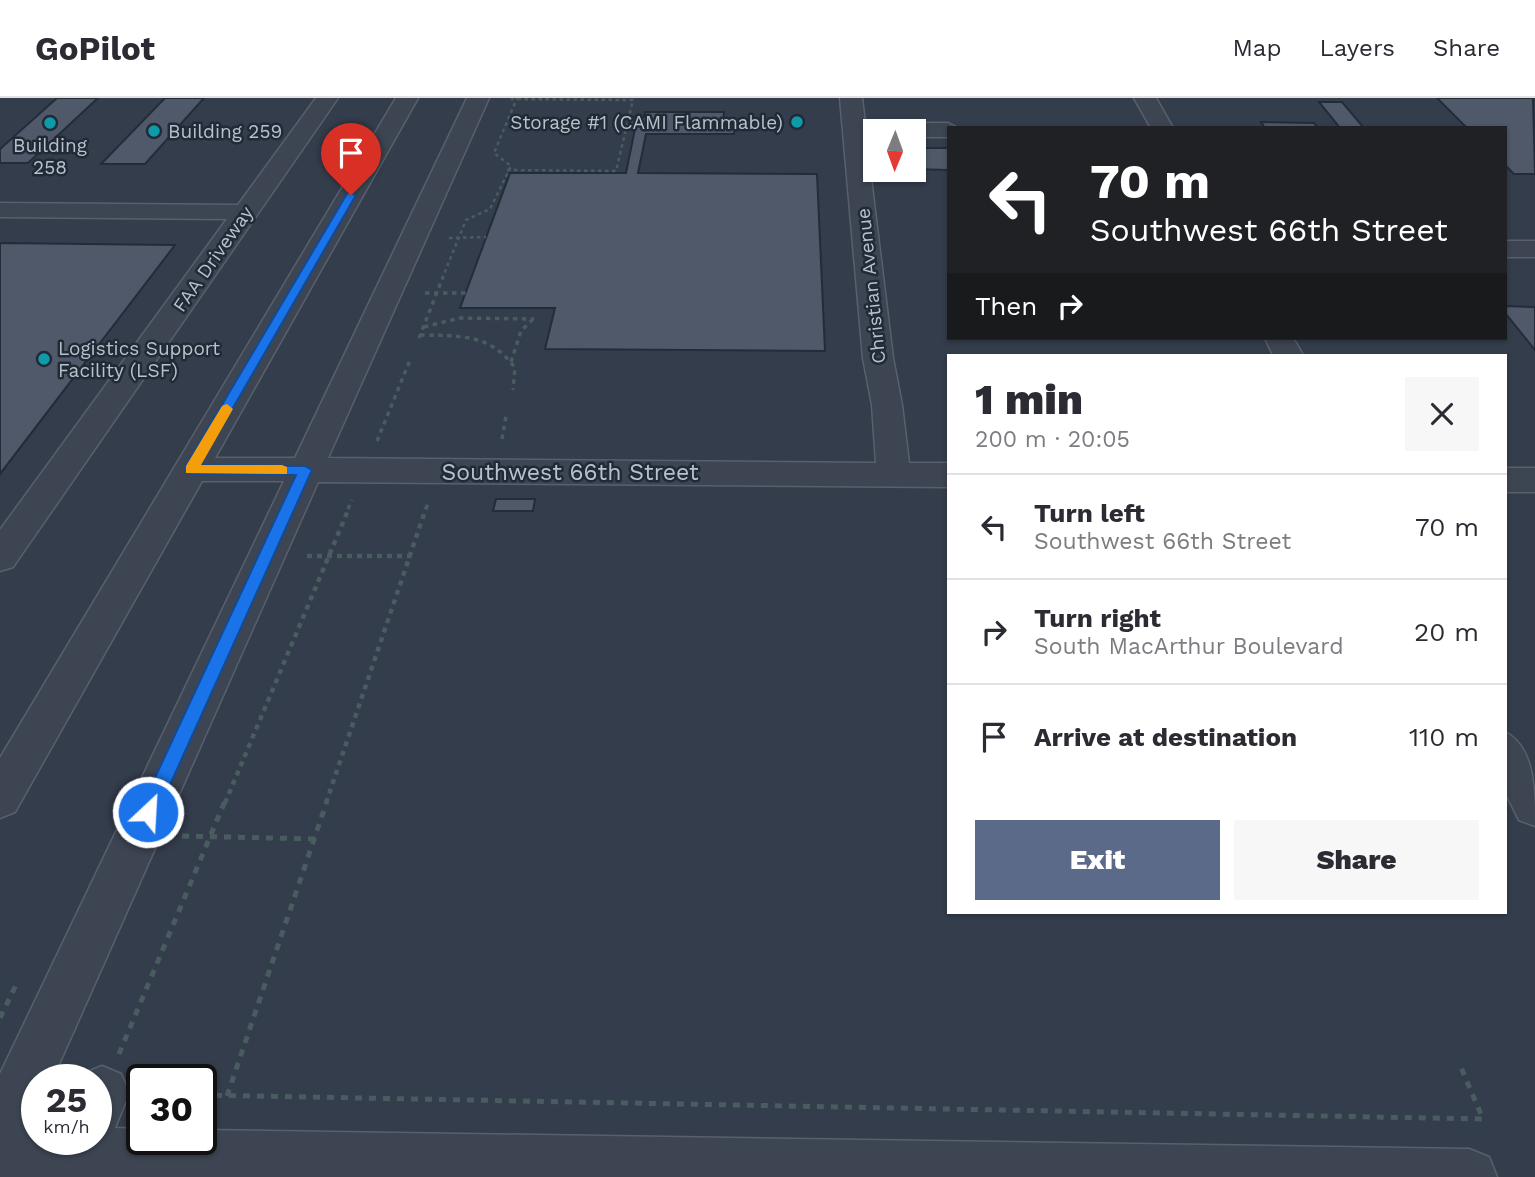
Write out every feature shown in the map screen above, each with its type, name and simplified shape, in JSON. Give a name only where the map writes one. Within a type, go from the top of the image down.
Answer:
[{"type":"street","name":"FAA Driveway","points":[[0,557],[327,98]]},
{"type":"street","points":[[0,798],[407,98]]},
{"type":"street","points":[[0,1135],[478,98]]},
{"type":"street","name":"Christian Avenue","points":[[851,98],[878,358],[887,405],[894,474]]},
{"type":"street","points":[[1145,98],[1161,126]]},
{"type":"street","points":[[854,130],[947,130]]},
{"type":"street","points":[[0,210],[246,212]]},
{"type":"street","points":[[1507,249],[1535,249]]},
{"type":"street","name":"Southwest 66th Street","points":[[191,469],[947,475]]},
{"type":"street","points":[[1507,480],[1535,481]]},
{"type":"street","points":[[1507,755],[1535,805]]},
{"type":"street","points":[[112,1125],[1469,1177]]},
{"type":"street","points":[[0,1154],[21,1147]]},
{"type":"path","points":[[513,390],[514,368],[494,344],[481,339],[420,337],[466,220],[490,209],[511,166],[494,153],[517,98]]},
{"type":"path","points":[[506,99],[633,100],[616,171],[507,170]]},
{"type":"path","points":[[445,238],[486,237]]},
{"type":"path","points":[[424,293],[466,293]]},
{"type":"path","points":[[423,328],[460,318],[534,319],[521,331],[511,362]]},
{"type":"path","points":[[112,1071],[410,360]]},
{"type":"path","points":[[500,439],[506,416]]},
{"type":"path","points":[[227,1096],[427,510],[425,495]]},
{"type":"path","points":[[328,556],[411,556]]},
{"type":"path","points":[[177,836],[314,839]]},
{"type":"path","points":[[217,1096],[1483,1119],[1460,1065]]},
{"type":"shaded area","points":[[0,98],[1535,98],[1535,1177],[0,1177]]},
{"type":"building","name":"Building 258","points":[[57,98],[98,98],[28,163],[0,163],[0,149]]},
{"type":"building","name":"Building 259","points":[[165,98],[204,98],[145,164],[101,164]]},
{"type":"building","points":[[1437,98],[1533,98],[1535,174],[1514,174],[1507,167],[1507,126],[1465,126]]},
{"type":"building","points":[[1319,102],[1342,102],[1362,126],[1338,126]]},
{"type":"building","points":[[645,112],[724,112],[723,121],[735,121],[734,134],[646,134],[638,173],[817,174],[825,351],[545,349],[555,308],[460,308],[510,173],[626,173],[635,129],[629,129],[631,117],[644,117]]},
{"type":"building","points":[[1261,122],[1314,123],[1316,126],[1264,126]]},
{"type":"building","points":[[926,148],[947,148],[947,170],[926,169]]},
{"type":"building","name":"Logistics Support Facility (LSF)","points":[[0,243],[175,245],[0,474]]},
{"type":"building","points":[[1507,306],[1535,307],[1535,350],[1507,315]]},
{"type":"building","points":[[496,499],[535,499],[533,511],[493,511]]},
{"type":"slow traffic","points":[[227,409],[191,469],[282,470]]},
{"type":"place","name":"Storage #1 (CAMI Flammable)","points":[[797,122]]},
{"type":"place","name":"Building 258","points":[[50,123]]},
{"type":"place","name":"Building 259","points":[[154,131]]},
{"type":"place","name":"Logistics Support Facility (LSF)","points":[[44,359]]},
{"type":"route","points":[[148,812],[305,470],[191,469],[351,195]]}]
